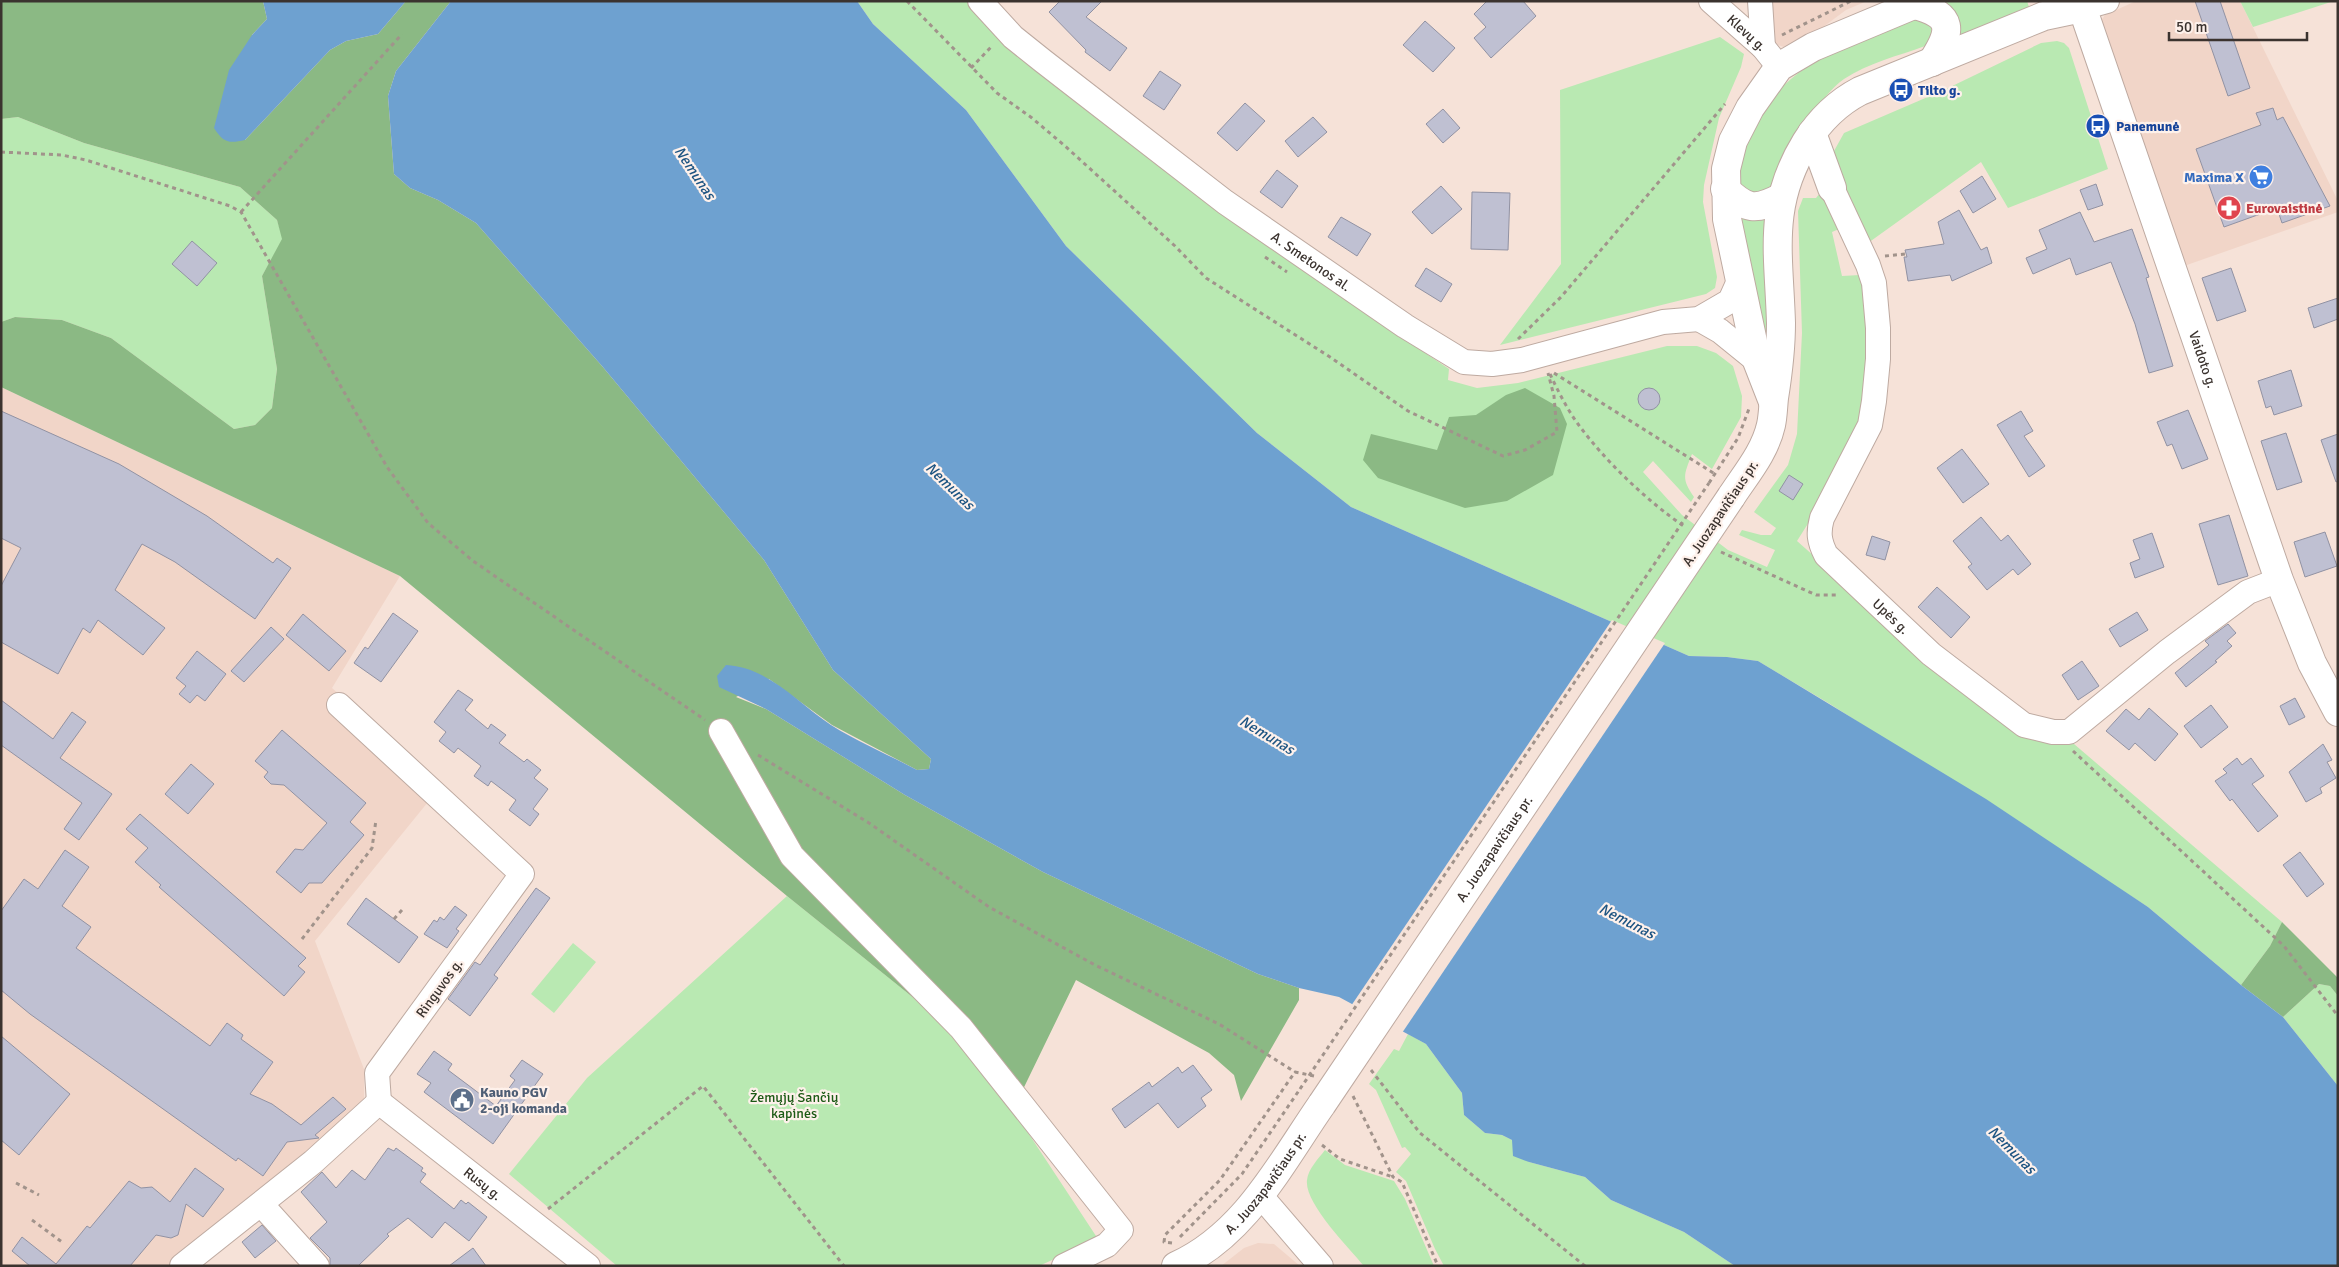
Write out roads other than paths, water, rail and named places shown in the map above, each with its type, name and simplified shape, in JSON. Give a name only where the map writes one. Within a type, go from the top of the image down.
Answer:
[{"type":"main road","points":[[1757,361],[1727,219],[1726,169],[1733,141],[1750,108],[1771,57],[1813,47],[1918,3],[1932,10],[1945,22],[1945,42],[1932,62]]},
{"type":"main road","points":[[1784,191],[1801,151],[1812,133],[1834,108],[1846,99],[1860,91],[2044,16],[2089,3]]},
{"type":"main road","name":"Vaidoto g.","points":[[2089,3],[2280,580],[2312,663],[2338,712]]},
{"type":"main road","points":[[1812,133],[1832,188]]},
{"type":"main road","points":[[1726,189],[1740,203],[1755,207],[1765,206],[1802,180],[1832,188]]},
{"type":"main road","name":"A. Juozapavičiaus pr.","points":[[1762,403],[1779,360],[1781,323],[1777,258],[1784,191]]},
{"type":"main road","name":"A. Juozapavičiaus pr.","points":[[1175,1254],[1218,1241],[1242,1217],[1260,1195],[1311,1097],[1720,490],[1762,452],[1772,425],[1762,403],[1757,361]]},
{"type":"street","name":"A. Smetonos al.","points":[[980,1],[1013,37],[1043,62],[1224,202],[1405,326],[1454,358],[1464,362],[1492,364],[1522,360],[1663,322],[1699,319],[1730,301],[1739,281]]},
{"type":"street","name":"Klevų g.","points":[[1711,1],[1771,57]]},
{"type":"street","points":[[1760,1],[1771,57]]},
{"type":"street","name":"Upės g.","points":[[1832,188],[1868,265],[1874,283],[1877,304],[1878,359],[1870,425],[1822,518],[1818,532],[1820,543],[1826,555],[1931,654],[2024,725],[2053,732],[2069,732],[2167,652],[2248,592],[2280,580]]},
{"type":"street","points":[[1699,319],[1720,330],[1757,361]]},
{"type":"street","name":"Ringuvos g.","points":[[338,705],[522,874],[377,1073],[379,1102]]},
{"type":"street","points":[[721,731],[792,856],[961,1028],[1121,1230],[1107,1245],[1064,1266]]},
{"type":"street","points":[[182,1266],[313,1162],[379,1102]]},
{"type":"street","name":"Rusų g.","points":[[379,1102],[588,1266]]},
{"type":"street","points":[[1260,1195],[1321,1266]]},
{"type":"street","points":[[261,1204],[317,1266]]},
{"type":"water","points":[[263,1],[406,1],[378,34],[346,41],[330,50],[245,140],[230,142],[223,139],[214,128],[229,70],[252,35],[267,19]]},
{"type":"water","name":"Nemunas","points":[[451,1],[857,1],[873,24],[966,110],[1066,246],[1257,433],[1351,507],[1689,656],[1727,657],[1758,661],[1986,799],[2148,907],[2241,985],[2283,1017],[2338,1086],[2338,1266],[1735,1266],[1684,1232],[1611,1200],[1585,1177],[1513,1156],[1512,1140],[1502,1135],[1485,1133],[1464,1115],[1462,1093],[1426,1044],[1339,997],[1299,988],[1258,974],[1043,872],[905,795],[766,709],[719,687],[717,676],[726,665],[741,667],[755,672],[769,679],[841,731],[917,770],[929,769],[931,759],[833,670],[764,560],[602,366],[476,223],[438,200],[410,188],[394,174],[388,96],[396,71]]},
{"type":"place","name":"Tilto g.","points":[[1901,90]]},
{"type":"place","name":"Panemunė","points":[[2098,126]]},
{"type":"place","name":"Maxima X","points":[[2261,177]]},
{"type":"place","name":"Eurovaistinė","points":[[2229,208]]},
{"type":"place","name":"Kauno PGV 2-oji komanda","points":[[462,1100]]},
{"type":"park label","name":"Žemųjų Šančių kapinės","points":[[794,1106]]}]
